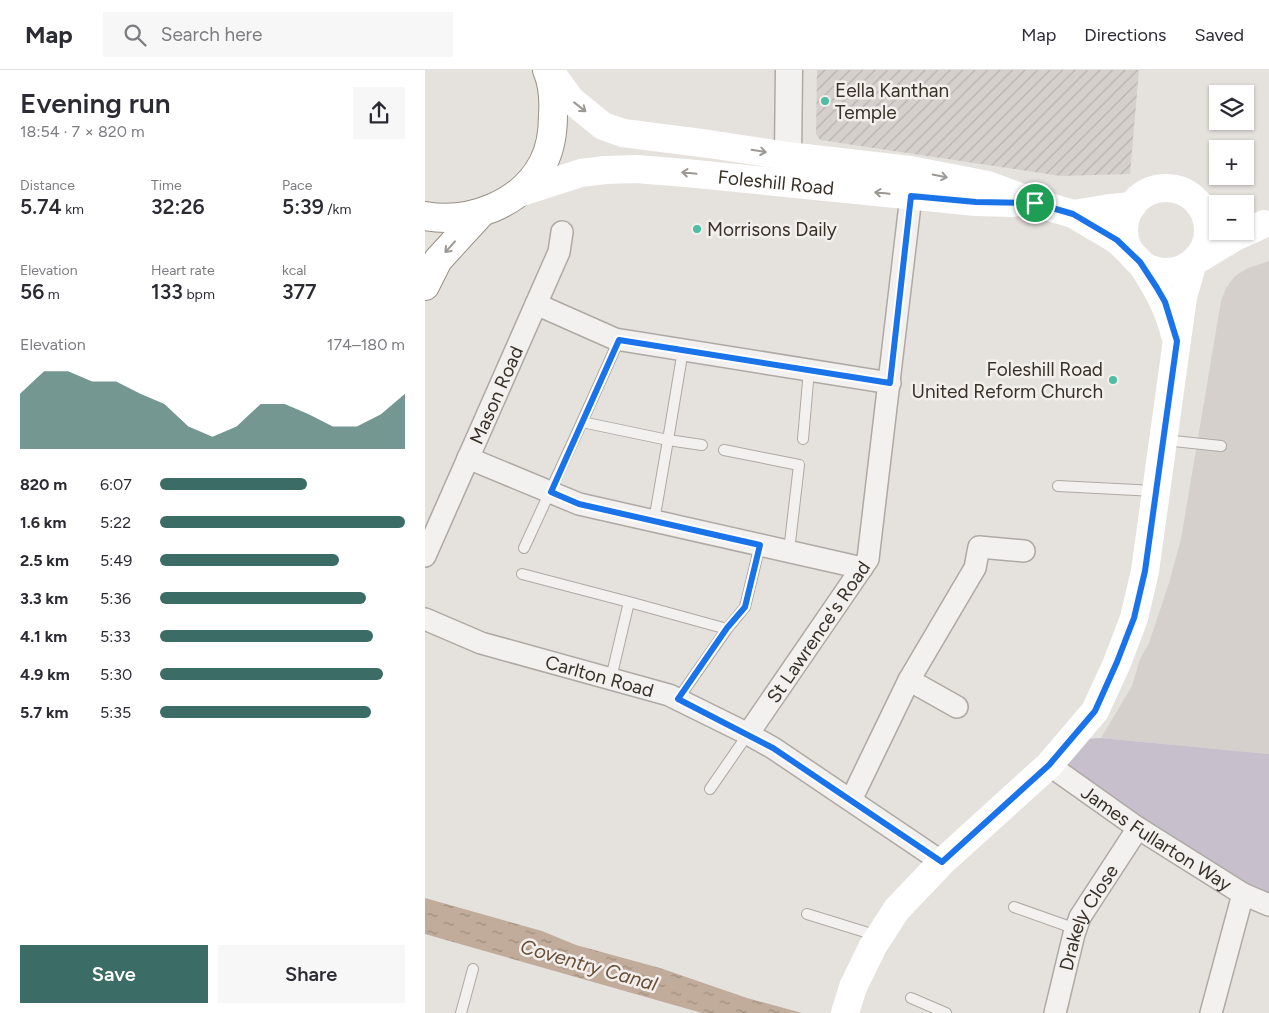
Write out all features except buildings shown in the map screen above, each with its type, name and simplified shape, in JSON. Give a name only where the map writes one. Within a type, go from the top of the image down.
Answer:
[{"type":"main road","name":"Foleshill Road","points":[[548,70],[571,100],[603,126],[623,133],[788,156],[910,170],[988,185],[1035,203],[1073,214],[1117,240],[1138,260]]},
{"type":"main road","points":[[425,216],[450,218],[481,213],[519,193],[543,163],[551,141],[554,104],[548,70]]},
{"type":"main road","name":"Foleshill Road","points":[[519,193],[581,173],[636,169],[976,202],[1035,203]]},
{"type":"main road","points":[[845,1013],[853,988],[865,961],[897,909],[942,862],[1049,765],[1095,711],[1117,662],[1134,618],[1143,580],[1156,491],[1177,341],[1183,297],[1194,262],[1207,240],[1208,223],[1204,211],[1207,204],[1181,190],[1168,188],[1154,190],[1141,197],[1132,206],[1125,223],[1125,238],[1128,248],[1165,302],[1177,341]]},
{"type":"main road","name":"Foleshill Road","points":[[1073,214],[1132,206]]},
{"type":"main road","points":[[425,286],[438,260],[481,213]]},
{"type":"main road","points":[[1138,260],[1154,270],[1174,272],[1194,262],[1259,221]]},
{"type":"street","points":[[788,156],[789,70]]},
{"type":"street","name":"St Lawrence's Road","points":[[748,734],[862,568],[870,551],[911,196]]},
{"type":"street","name":"Mason Road","points":[[425,556],[559,252],[562,232]]},
{"type":"street","points":[[536,304],[619,340],[890,383]]},
{"type":"street","points":[[468,458],[579,504],[862,568]]},
{"type":"street","points":[[851,800],[909,680],[975,568],[979,547],[1024,551]]},
{"type":"street","name":"Carlton Road","points":[[425,618],[481,643],[611,678],[678,699],[773,748],[942,862]]},
{"type":"street","points":[[909,680],[957,707]]},
{"type":"street","name":"James Fullarton Way","points":[[1049,765],[1138,828],[1243,894],[1269,905]]},
{"type":"street","name":"Drakely Close","points":[[1055,1013],[1076,929],[1138,828]]},
{"type":"street","points":[[1211,1013],[1243,894]]},
{"type":"lane","points":[[524,548],[619,340]]},
{"type":"lane","points":[[654,521],[683,350]]},
{"type":"lane","points":[[803,439],[809,370]]},
{"type":"lane","points":[[582,422],[702,445]]},
{"type":"lane","points":[[1163,440],[1221,446]]},
{"type":"lane","points":[[724,450],[799,465],[789,551]]},
{"type":"lane","points":[[1057,486],[1156,491]]},
{"type":"lane","points":[[678,699],[727,628],[745,607],[760,545]]},
{"type":"lane","points":[[522,574],[727,628]]},
{"type":"lane","points":[[611,678],[629,602]]},
{"type":"lane","points":[[710,789],[748,734]]},
{"type":"lane","points":[[1014,907],[1076,929]]},
{"type":"lane","points":[[807,914],[879,936]]},
{"type":"lane","points":[[461,1013],[473,969]]},
{"type":"lane","points":[[911,998],[946,1013]]},
{"type":"shaded area","points":[[817,70],[1139,70],[1130,174],[1061,176],[820,140],[816,134]]},
{"type":"shaded area","points":[[1269,261],[1269,754],[1101,738],[1132,686],[1140,659],[1149,643],[1169,583],[1181,539],[1221,301],[1226,288],[1235,276],[1248,268]]},
{"type":"shaded area","points":[[1101,738],[1269,754],[1269,899],[1056,765],[1085,739]]},
{"type":"water","name":"Coventry Canal","points":[[425,898],[542,931],[576,945],[660,968],[747,998],[802,1013],[702,1013],[425,934]]},
{"type":"place","name":"Eella Kanthan Temple","points":[[825,101]]},
{"type":"place","name":"Morrisons Daily","points":[[697,229]]},
{"type":"place","name":"Foleshill Road United Reform Church","points":[[1113,380]]},
{"type":"route","points":[[911,196],[976,202],[1035,203],[1073,214],[1117,240],[1140,262],[1165,302],[1171,318],[1177,341],[1145,571],[1134,618],[1095,711],[1049,765],[942,862],[773,748],[678,699],[727,628],[745,607],[760,545],[579,504],[551,492],[619,340],[890,383],[911,196]]}]
